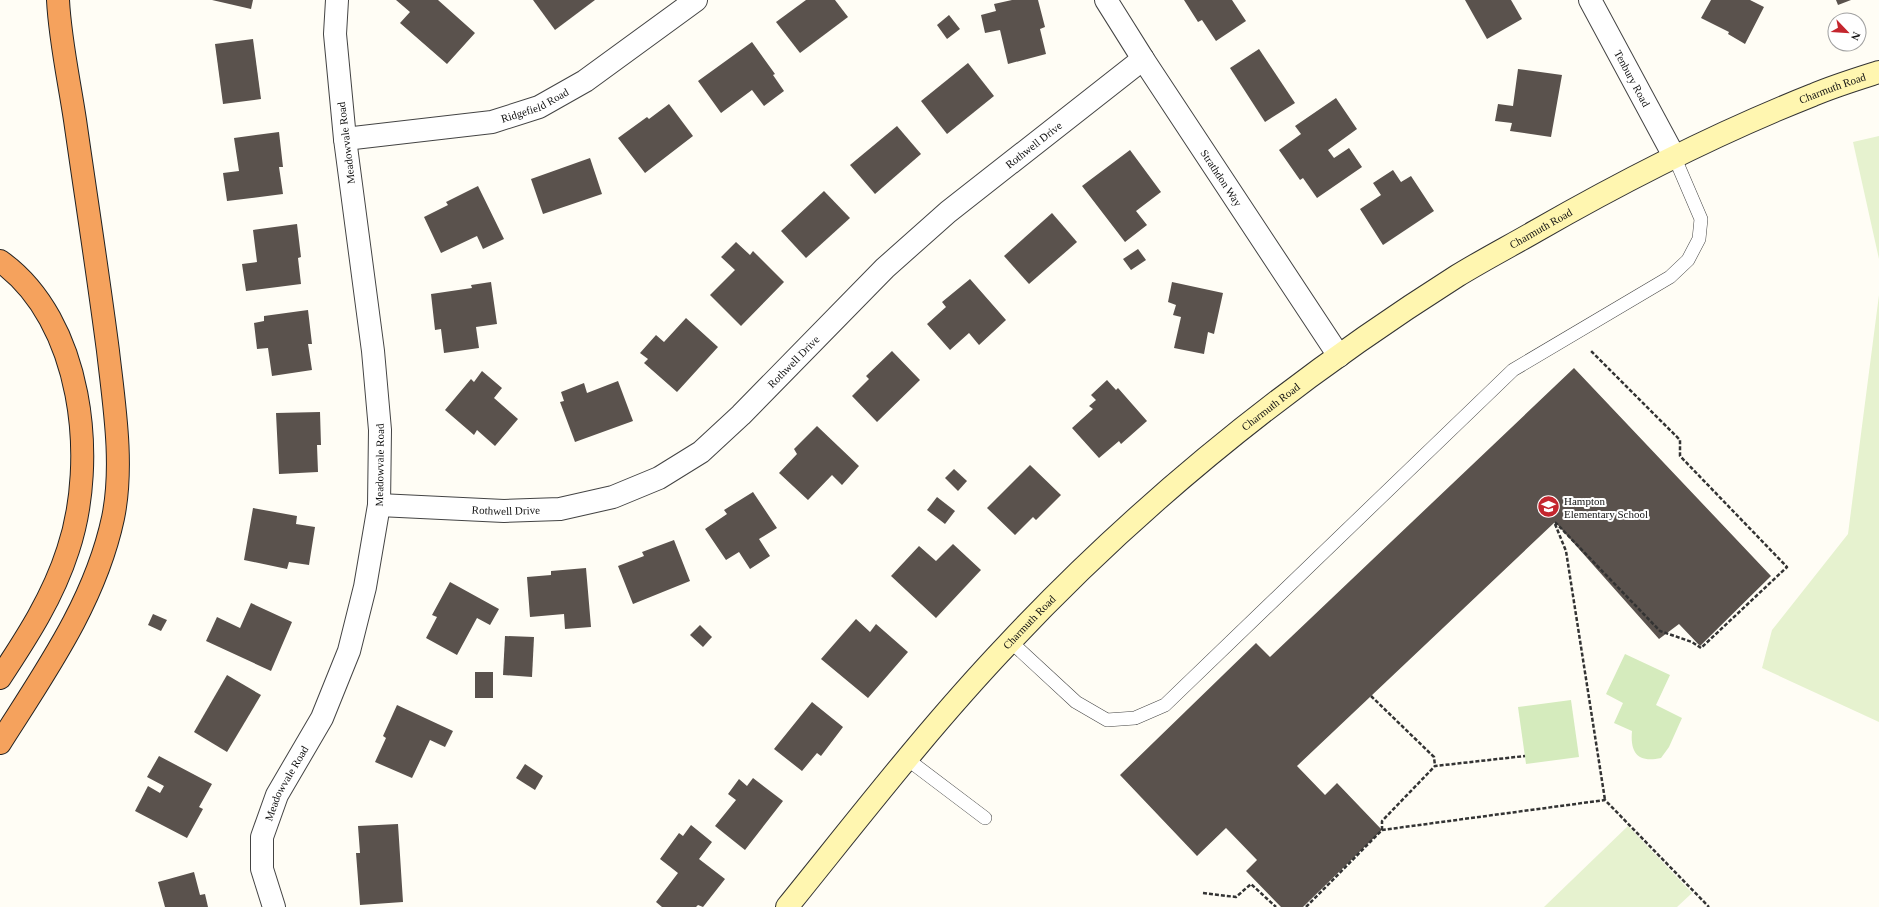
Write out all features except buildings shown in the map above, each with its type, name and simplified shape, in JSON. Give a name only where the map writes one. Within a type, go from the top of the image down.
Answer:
[{"type":"highway","points":[[0,743],[54,659],[82,610],[100,564],[113,517],[117,470],[116,419],[107,346],[58,0]]},
{"type":"highway","points":[[0,262],[15,272],[36,296],[55,327],[71,371],[81,421],[82,468],[79,510],[69,550],[54,590],[29,634],[0,678]]},
{"type":"street","name":"Meadowvale Road","points":[[274,907],[262,869],[262,837],[277,796],[322,718],[348,651],[365,587],[379,504],[380,430],[373,351],[345,138],[335,34],[337,0]]},
{"type":"street","name":"Ridgefield Road","points":[[345,138],[492,122],[540,107],[585,81],[696,0]]},
{"type":"street","name":"Strathdon Way","points":[[1106,0],[1143,59],[1339,356]]},
{"type":"street","name":"Tenbury Road","points":[[1590,0],[1674,156]]},
{"type":"street","name":"Rothwell Drive","points":[[379,504],[504,511],[560,509],[613,497],[659,478],[701,452],[741,416],[885,268],[948,212],[1143,59]]},
{"type":"street","name":"Charmuth Road","points":[[788,907],[939,718],[1010,641],[1134,519],[1237,432],[1339,356],[1459,275],[1566,213],[1674,156],[1814,94],[1879,72]]},
{"type":"lane","points":[[1010,641],[1076,702],[1107,720],[1135,718],[1165,705],[1513,370],[1670,278],[1688,260],[1699,239],[1702,219],[1674,156]]},
{"type":"lane","points":[[907,759],[985,818]]},
{"type":"path","points":[[1590,350],[1680,440],[1680,456],[1787,566],[1701,648],[1692,642],[1660,631],[1555,522],[1566,551],[1605,800],[1709,907]]},
{"type":"path","points":[[1371,696],[1434,757],[1434,766]]},
{"type":"path","points":[[1382,830],[1382,821],[1434,766],[1525,756]]},
{"type":"path","points":[[1306,907],[1382,830],[1605,800]]},
{"type":"path","points":[[1203,893],[1236,897],[1251,884],[1276,907]]},
{"type":"green space","points":[[1879,136],[1879,259],[1853,142]]},
{"type":"green space","points":[[1879,295],[1879,722],[1762,668],[1772,630],[1848,534]]},
{"type":"green space","points":[[1625,654],[1670,675],[1656,705],[1682,718],[1669,747],[1661,758],[1646,759],[1637,755],[1632,745],[1632,731],[1614,723],[1623,703],[1606,694]]},
{"type":"green space","points":[[1571,700],[1579,757],[1526,764],[1518,707]]},
{"type":"green space","points":[[1628,826],[1692,893],[1677,907],[1544,907]]},
{"type":"place","name":"Hampton Elementary School","points":[[1548,507]]}]
